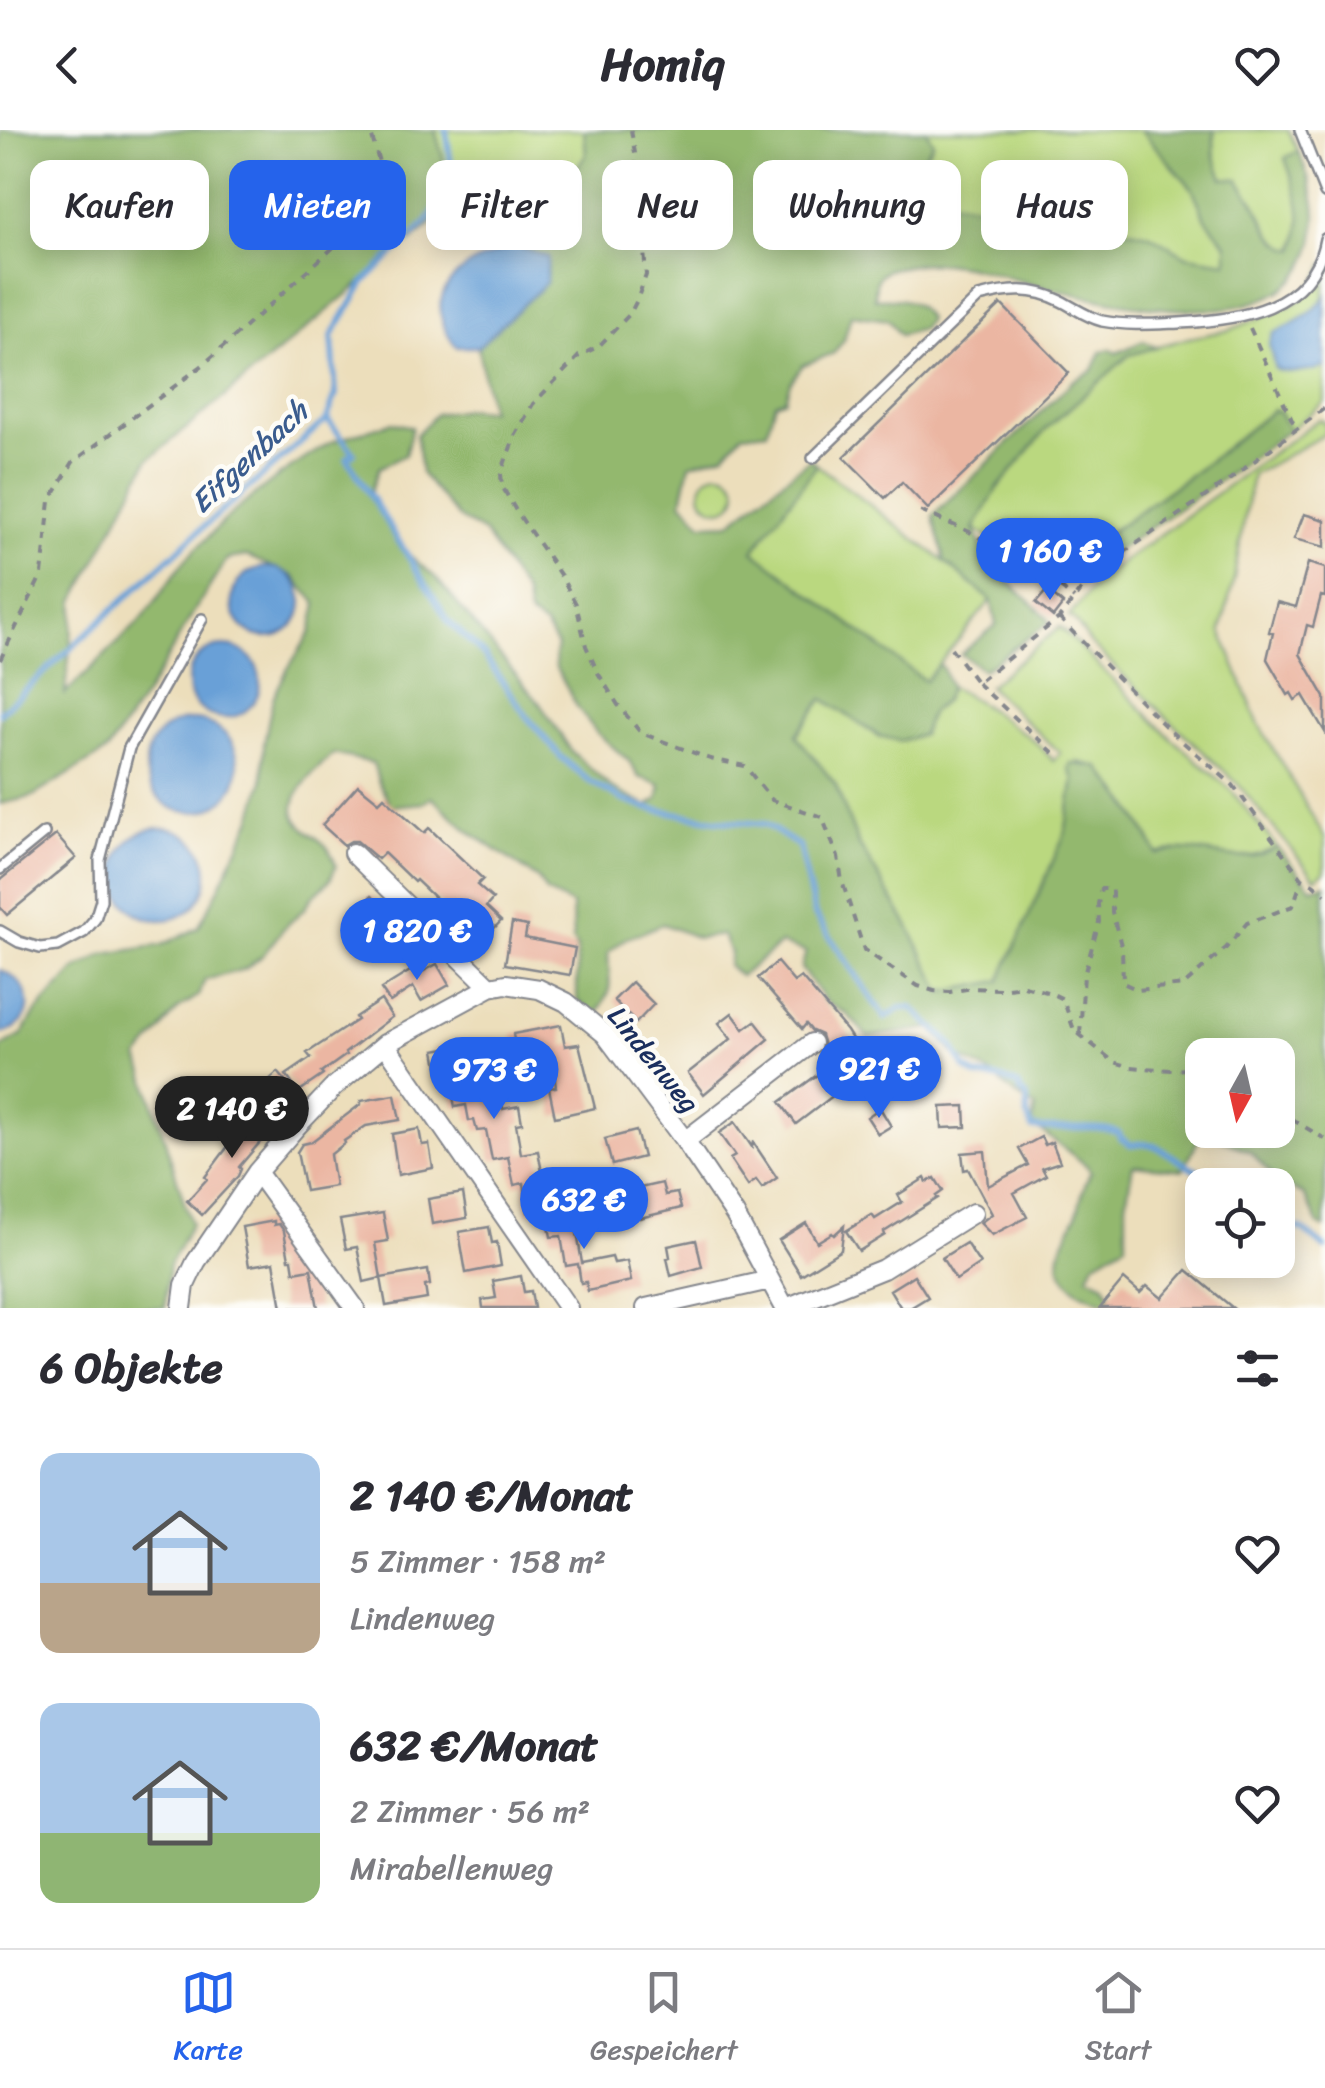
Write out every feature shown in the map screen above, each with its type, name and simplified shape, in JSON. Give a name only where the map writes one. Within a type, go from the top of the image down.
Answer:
[{"type":"street","points":[[182,1308],[185,1285],[196,1262],[257,1172],[296,1126],[385,1044],[490,987],[353,853]]},
{"type":"street","name":"Lindenweg","points":[[490,987],[506,984],[538,988],[566,1002],[606,1034],[735,1215],[786,1308]]},
{"type":"street","points":[[685,1141],[812,1043]]},
{"type":"street","points":[[385,1044],[568,1308]]},
{"type":"street","points":[[257,1172],[355,1308]]},
{"type":"street","points":[[786,1308],[884,1269],[973,1213]]},
{"type":"street","points":[[646,1308],[770,1280]]},
{"type":"lane","points":[[1300,130],[1325,193]]},
{"type":"lane","points":[[814,458],[979,297],[1032,290],[1103,321],[1211,322],[1281,302],[1302,287],[1318,263],[1325,239]]},
{"type":"lane","points":[[0,931],[40,948],[58,946],[84,932],[95,918],[101,900],[100,860],[129,748],[202,619]]},
{"type":"lane","points":[[0,869],[44,833]]},
{"type":"path","points":[[0,660],[42,574],[50,501],[73,462],[204,365],[366,218],[380,169],[370,130]]},
{"type":"path","points":[[631,130],[636,159],[631,198],[646,274],[637,300],[630,314],[599,346],[579,356],[533,404],[500,474],[515,509],[576,604],[586,646],[598,672],[640,732],[710,759],[745,766],[772,800],[822,817],[838,857],[864,950],[918,986],[934,991],[1024,986],[1050,993],[1063,999],[1074,1030],[1114,1062],[1131,1067],[1185,1069]]},
{"type":"path","points":[[1244,314],[1296,430]]},
{"type":"path","points":[[978,683],[1059,618],[1094,573],[1325,408]]},
{"type":"path","points":[[920,510],[970,532],[1063,588],[1074,599]]},
{"type":"path","points":[[1059,618],[1170,731],[1233,785],[1302,879],[1325,894]]},
{"type":"path","points":[[951,648],[978,683],[1056,755]]},
{"type":"path","points":[[1080,1034],[1084,975],[1099,922],[1101,889],[1112,889],[1112,912],[1122,949],[1122,983],[1138,990],[1184,985],[1226,948],[1247,923],[1293,906],[1302,879]]},
{"type":"path","points":[[1314,884],[1325,880]]},
{"type":"path","points":[[1295,1122],[1325,1140]]},
{"type":"green space","points":[[0,130],[435,130],[444,160],[426,160],[426,229],[406,246],[406,160],[229,160],[229,250],[401,250],[148,460],[75,601],[65,694],[143,618],[185,560],[231,514],[280,475],[331,442],[392,422],[412,427],[405,455],[379,468],[369,496],[400,547],[436,578],[540,704],[572,752],[613,789],[648,806],[658,799],[661,785],[639,777],[629,761],[597,733],[578,708],[556,668],[557,646],[545,626],[529,615],[525,594],[485,534],[458,517],[421,473],[416,435],[436,414],[490,410],[478,347],[546,283],[518,250],[582,250],[584,130],[926,130],[933,143],[922,160],[753,160],[753,250],[961,250],[961,203],[981,206],[981,250],[1128,250],[1128,230],[1148,234],[1187,256],[1227,262],[1227,245],[1206,219],[1192,188],[1141,130],[1214,130],[1214,155],[1223,178],[1238,179],[1271,233],[1295,250],[1300,214],[1285,158],[1298,151],[1313,195],[1316,222],[1304,266],[1283,288],[1255,302],[1222,309],[1185,310],[1110,301],[960,265],[925,263],[889,270],[877,281],[875,299],[898,299],[918,306],[928,319],[922,329],[900,335],[888,320],[851,315],[844,340],[834,353],[803,365],[790,383],[785,399],[775,403],[767,431],[742,434],[725,454],[690,464],[682,501],[702,524],[730,523],[810,459],[817,465],[753,551],[925,681],[939,664],[943,669],[950,687],[944,701],[931,712],[922,735],[900,741],[879,736],[823,699],[796,735],[835,784],[858,843],[908,925],[942,992],[1000,981],[1065,834],[1074,779],[1069,769],[1071,763],[1099,767],[1138,820],[1157,854],[1182,850],[1241,857],[1277,847],[1312,888],[1325,884],[1325,1228],[1319,1225],[1304,1195],[1295,1191],[1295,1168],[1265,1168],[1242,1148],[1295,1148],[1295,1038],[1185,1038],[1185,1148],[1194,1148],[1183,1170],[1133,1165],[1126,1203],[1126,1244],[1094,1262],[1088,1276],[1105,1284],[1112,1299],[1111,1308],[1076,1289],[1066,1279],[1059,1260],[1091,1172],[1032,1124],[1035,1107],[990,1073],[954,1054],[931,1028],[868,1037],[847,1014],[826,1002],[801,968],[806,952],[781,944],[740,976],[728,965],[730,953],[723,935],[698,938],[663,924],[627,938],[608,952],[610,990],[597,1015],[577,1000],[572,905],[546,892],[538,879],[470,832],[431,797],[423,803],[391,806],[373,763],[334,754],[305,782],[294,809],[302,826],[330,852],[336,866],[330,880],[263,955],[245,969],[205,980],[198,996],[178,1009],[139,1057],[191,1224],[169,1265],[165,1308],[0,1308],[0,1048],[22,1035],[34,1015],[75,970],[105,954],[162,945],[198,928],[252,818],[263,781],[264,743],[273,698],[311,632],[317,604],[293,576],[247,556],[227,559],[107,751],[31,797],[0,804]]},
{"type":"green space","points":[[435,130],[584,130],[586,154],[582,160],[444,160]]},
{"type":"green space","points":[[926,130],[1141,130],[1192,188],[1206,219],[1228,245],[1228,263],[1187,256],[1148,234],[1128,230],[1128,160],[981,160],[981,206],[961,203],[961,160],[922,160],[933,143]]},
{"type":"green space","points":[[1214,130],[1288,130],[1298,151],[1285,158],[1299,197],[1302,224],[1295,250],[1279,242],[1254,204],[1222,178],[1216,161]]},
{"type":"green space","points":[[1325,263],[1325,402],[1289,430],[1279,412],[1273,410],[1200,468],[1083,551],[1084,560],[1063,582],[974,529],[997,489],[1048,427],[1129,355],[1230,330],[1289,306],[1301,299]]},
{"type":"green space","points":[[1143,341],[1157,347],[1129,355],[1048,427],[997,489],[974,529],[990,565],[1050,622],[983,670],[961,654],[996,625],[991,600],[944,561],[933,516],[1073,381],[1093,370],[1101,352],[1110,349],[1117,353]]},
{"type":"green space","points":[[1273,410],[1279,412],[1289,430],[1094,566],[1084,560],[1083,552]]},
{"type":"green space","points":[[1319,419],[1325,423],[1325,434],[1252,475],[1221,631],[1258,723],[1325,838],[1325,872],[1315,878],[1237,783],[1091,644],[1069,617],[1098,580]]},
{"type":"green space","points":[[817,465],[991,600],[925,681],[752,551]]},
{"type":"green space","points":[[719,473],[732,478],[737,491],[732,504],[719,509],[706,504],[701,491],[706,478]]},
{"type":"green space","points":[[1060,627],[1172,739],[1229,788],[1277,847],[1241,857],[1182,850],[1157,854],[1127,802],[1099,767],[1078,762],[1065,834],[1000,981],[942,992],[908,925],[858,843],[835,784],[796,736],[823,699],[879,737],[931,712],[943,702],[950,687],[1029,737],[1053,761],[1060,753],[988,686]]},
{"type":"water","points":[[504,250],[527,250],[548,257],[546,283],[478,347],[456,347],[443,324],[444,293],[458,274]]},
{"type":"water","points":[[1325,296],[1325,367],[1300,372],[1275,369],[1269,344],[1274,333],[1309,314]]},
{"type":"water","points":[[267,567],[281,569],[292,577],[300,588],[300,616],[292,627],[281,635],[267,637],[253,635],[242,627],[234,616],[232,602],[234,588],[242,577],[253,569]]},
{"type":"water","points":[[224,646],[250,656],[260,682],[250,708],[224,718],[198,708],[188,682],[198,656]]},
{"type":"water","points":[[192,720],[210,723],[225,733],[235,748],[235,784],[225,799],[210,809],[192,812],[174,809],[159,799],[149,784],[146,766],[149,748],[159,733],[174,723]]},
{"type":"water","points":[[161,828],[178,832],[193,842],[203,857],[207,874],[203,891],[193,906],[178,916],[161,920],[144,916],[129,906],[119,891],[115,874],[119,857],[129,842],[144,832]]},
{"type":"water","points":[[0,970],[22,986],[28,1003],[23,1020],[1,1034]]},
{"type":"building","points":[[1001,304],[1069,373],[928,509],[902,482],[885,498],[844,457]]},
{"type":"building","points":[[1304,514],[1325,520],[1325,547],[1294,539]]},
{"type":"building","points":[[1308,563],[1325,568],[1325,597],[1321,596],[1313,627],[1307,625],[1300,654],[1325,697],[1325,732],[1303,695],[1295,700],[1291,693],[1288,695],[1267,659],[1277,602],[1296,607]]},
{"type":"building","points":[[1047,590],[1063,604],[1053,617],[1036,603]]},
{"type":"building","points":[[358,785],[379,802],[384,797],[424,833],[429,828],[483,879],[477,885],[493,899],[486,907],[501,921],[481,942],[384,853],[378,859],[357,841],[344,845],[322,825]]},
{"type":"building","points":[[56,835],[76,858],[7,915],[0,907],[0,880]]},
{"type":"building","points":[[371,896],[393,918],[373,939],[354,913]]},
{"type":"building","points":[[512,923],[527,926],[525,938],[575,948],[570,975],[505,964]]},
{"type":"building","points":[[777,962],[794,982],[801,977],[847,1031],[864,1058],[846,1069],[848,1077],[829,1089],[834,1095],[796,1124],[780,1102],[828,1067],[825,1061],[833,1056],[821,1035],[806,1024],[802,1029],[758,978]]},
{"type":"building","points":[[437,964],[449,985],[421,1001],[413,987],[390,1002],[381,989],[420,965],[424,971]]},
{"type":"building","points":[[632,982],[654,1004],[636,1023],[614,1000]]},
{"type":"building","points":[[381,1000],[392,1017],[298,1092],[286,1075],[311,1058],[307,1053]]},
{"type":"building","points":[[732,1013],[744,1029],[755,1021],[769,1039],[704,1094],[688,1073],[731,1039],[719,1023]]},
{"type":"building","points":[[561,1025],[565,1046],[579,1044],[595,1108],[555,1117],[549,1088],[556,1087],[552,1058],[518,1064],[513,1034]]},
{"type":"building","points":[[495,1039],[467,1059],[472,1085],[475,1084],[476,1091],[481,1090],[483,1101],[501,1098],[503,1109],[519,1106],[522,1123],[516,1124],[521,1154],[538,1151],[549,1209],[528,1212],[524,1183],[514,1185],[508,1157],[492,1160],[486,1130],[477,1131],[474,1120],[469,1121],[466,1105],[455,1107],[449,1077],[440,1078],[435,1050]]},
{"type":"building","points":[[278,1072],[290,1086],[269,1103],[258,1090]]},
{"type":"building","points":[[395,1095],[400,1120],[366,1126],[344,1141],[330,1155],[335,1186],[305,1191],[297,1152],[302,1144],[311,1142],[361,1101]]},
{"type":"building","points":[[965,1106],[966,1127],[942,1128],[941,1107]]},
{"type":"building","points":[[263,1107],[278,1121],[239,1167],[238,1176],[202,1215],[187,1201],[241,1129]]},
{"type":"building","points":[[880,1108],[891,1126],[878,1134],[867,1117]]},
{"type":"building","points":[[735,1122],[777,1178],[762,1188],[756,1180],[748,1186],[719,1133]]},
{"type":"building","points":[[419,1129],[422,1145],[429,1144],[433,1168],[398,1175],[392,1134]]},
{"type":"building","points":[[636,1131],[643,1157],[612,1165],[605,1139]]},
{"type":"building","points":[[1041,1137],[1045,1145],[1052,1142],[1060,1162],[1042,1168],[1046,1175],[1014,1193],[1027,1217],[992,1235],[980,1223],[992,1214],[968,1169],[964,1170],[962,1153],[985,1151],[988,1186],[1028,1165],[1019,1149]]},
{"type":"building","points":[[925,1178],[927,1182],[935,1178],[943,1191],[938,1198],[859,1251],[846,1231],[902,1202],[898,1195]]},
{"type":"building","points":[[662,1183],[665,1195],[677,1193],[681,1208],[640,1218],[637,1207],[622,1211],[618,1193]]},
{"type":"building","points":[[463,1193],[467,1218],[432,1224],[428,1199]]},
{"type":"building","points":[[575,1204],[582,1263],[612,1257],[614,1263],[627,1261],[631,1281],[588,1291],[586,1282],[581,1283],[578,1264],[566,1266],[561,1236],[551,1237],[546,1211]]},
{"type":"building","points":[[383,1213],[388,1241],[375,1243],[381,1278],[364,1282],[357,1247],[346,1249],[340,1220]]},
{"type":"building","points":[[274,1221],[284,1231],[294,1272],[311,1269],[318,1308],[282,1308],[274,1262],[249,1266],[242,1227]]},
{"type":"building","points":[[806,1223],[817,1242],[844,1226],[841,1250],[801,1275],[779,1240]]},
{"type":"building","points":[[489,1227],[492,1243],[497,1242],[501,1266],[466,1273],[459,1232]]},
{"type":"building","points":[[696,1240],[702,1267],[671,1276],[668,1246]]},
{"type":"building","points":[[966,1243],[980,1264],[956,1280],[942,1258]]},
{"type":"building","points":[[428,1270],[427,1299],[386,1306],[381,1278]]},
{"type":"building","points":[[1185,1272],[1185,1278],[1197,1278],[1233,1308],[1100,1308],[1124,1279],[1140,1293],[1147,1286],[1162,1298]]},
{"type":"building","points":[[914,1275],[928,1297],[910,1308],[901,1308],[890,1290]]},
{"type":"building","points":[[521,1276],[524,1292],[531,1291],[534,1308],[483,1308],[482,1300],[496,1298],[493,1281]]},
{"type":"waterway","name":"Eifgenbach","points":[[0,713],[327,419],[336,394],[332,336],[365,281],[428,221],[453,176],[446,130]]},
{"type":"waterway","points":[[327,419],[354,453],[347,458],[449,622],[483,654],[561,757],[589,781],[623,800],[716,820],[765,824],[799,846],[815,915],[885,1018],[901,1008],[912,1008],[952,1045],[964,1067],[976,1076],[1003,1079],[1019,1086],[1027,1097],[1027,1116],[1032,1128],[1110,1130],[1131,1145],[1155,1146],[1193,1168]]},
{"type":"waterway","points":[[1295,1228],[1325,1248]]}]
